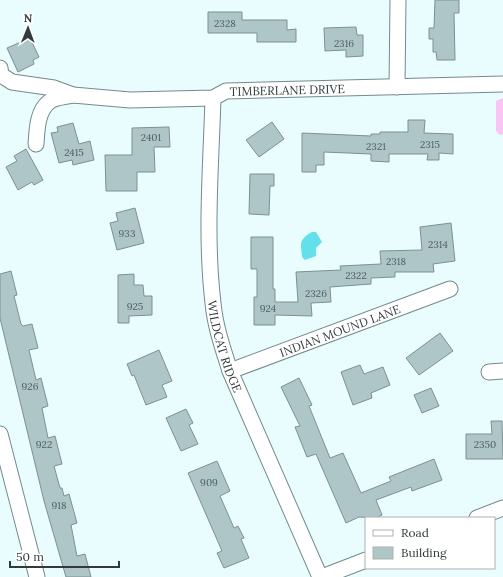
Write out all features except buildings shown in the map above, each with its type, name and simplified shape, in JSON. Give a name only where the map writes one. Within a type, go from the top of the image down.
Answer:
[{"type":"street","points":[[397,87],[398,0]]},
{"type":"street","points":[[0,68],[2,75],[7,80],[54,88],[73,95]]},
{"type":"street","name":"TIMBERLANE DRIVE","points":[[73,95],[130,100],[212,98],[226,91],[503,84]]},
{"type":"street","points":[[36,144],[39,120],[44,108],[49,102],[73,95]]},
{"type":"street","name":"WILDCAT RIDGE","points":[[212,98],[209,227],[213,304],[220,337],[230,371],[321,577]]},
{"type":"street","name":"INDIAN MOUND LANE","points":[[230,371],[450,289]]},
{"type":"street","points":[[0,434],[37,577]]},
{"type":"street","points":[[480,517],[503,508]]},
{"type":"street","points":[[321,577],[365,560]]},
{"type":"shaded area","points":[[503,98],[503,134],[500,135],[496,131],[496,101]]},
{"type":"water","points":[[312,232],[316,232],[322,242],[316,248],[316,256],[305,260],[302,257],[301,242],[304,237]]}]
